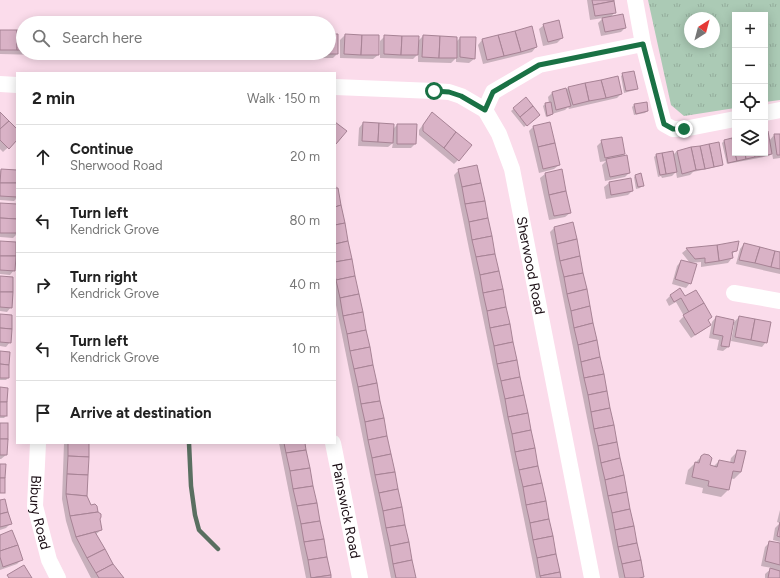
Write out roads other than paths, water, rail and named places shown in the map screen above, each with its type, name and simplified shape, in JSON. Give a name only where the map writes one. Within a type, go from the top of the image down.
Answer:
[{"type":"street","points":[[635,0],[659,129],[684,129],[732,120]]},
{"type":"street","points":[[485,110],[493,92],[539,65],[643,44]]},
{"type":"street","points":[[0,84],[16,84]]},
{"type":"street","name":"Sherwood Road","points":[[336,87],[449,92],[461,96],[485,110],[499,134],[512,170],[592,578]]},
{"type":"street","points":[[768,112],[780,110]]},
{"type":"street","points":[[734,292],[780,301]]},
{"type":"street","name":"Bibury Road","points":[[38,444],[35,506],[49,560],[58,578]]},
{"type":"street","name":"Painswick Road","points":[[333,444],[360,578]]},
{"type":"waterway","points":[[189,444],[191,486],[195,515],[199,530],[218,549]]}]
